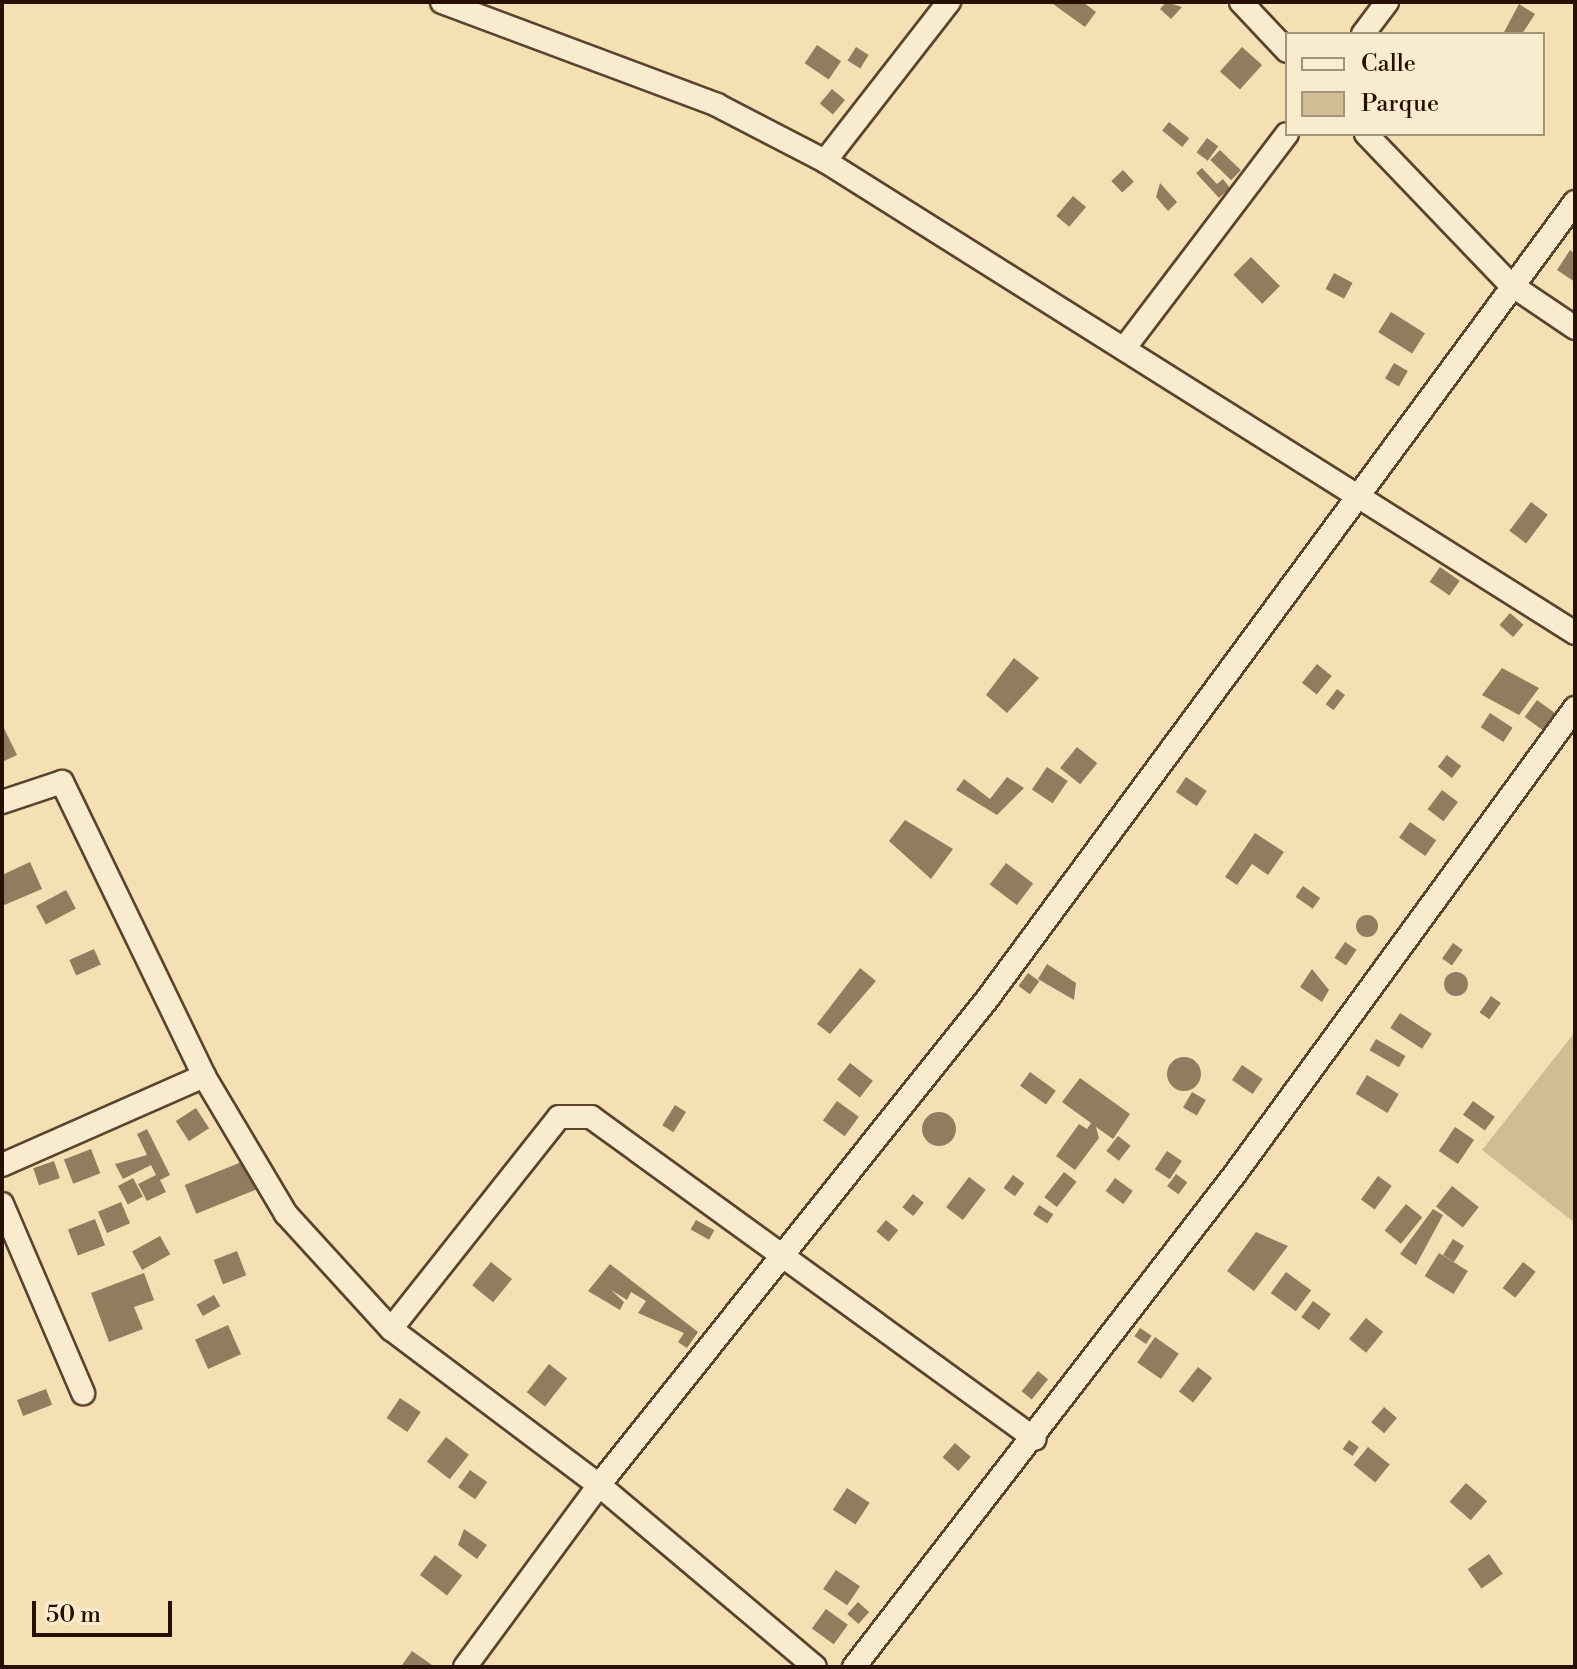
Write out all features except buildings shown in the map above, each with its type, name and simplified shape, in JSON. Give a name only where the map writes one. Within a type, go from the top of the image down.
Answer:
[{"type":"street","points":[[442,2],[717,105],[825,161],[1126,346],[1575,633]]},
{"type":"street","points":[[1241,2],[1285,49]]},
{"type":"street","points":[[1364,32],[1387,2]]},
{"type":"street","points":[[825,161],[942,5]]},
{"type":"street","points":[[1126,346],[1285,136]]},
{"type":"street","points":[[1368,136],[1510,284],[1575,328]]},
{"type":"street","points":[[465,1667],[599,1485],[784,1257],[1363,498],[1510,284],[1575,202]]},
{"type":"street","points":[[854,1667],[1035,1439],[1575,708]]},
{"type":"street","points":[[2,802],[62,782],[204,1076],[286,1214],[391,1329],[599,1485],[815,1667]]},
{"type":"street","points":[[2,1165],[204,1076]]},
{"type":"street","points":[[391,1329],[559,1117],[591,1117],[1035,1439]]},
{"type":"street","points":[[2,1204],[83,1393]]},
{"type":"green space","points":[[1575,1032],[1575,1223],[1482,1150]]}]
